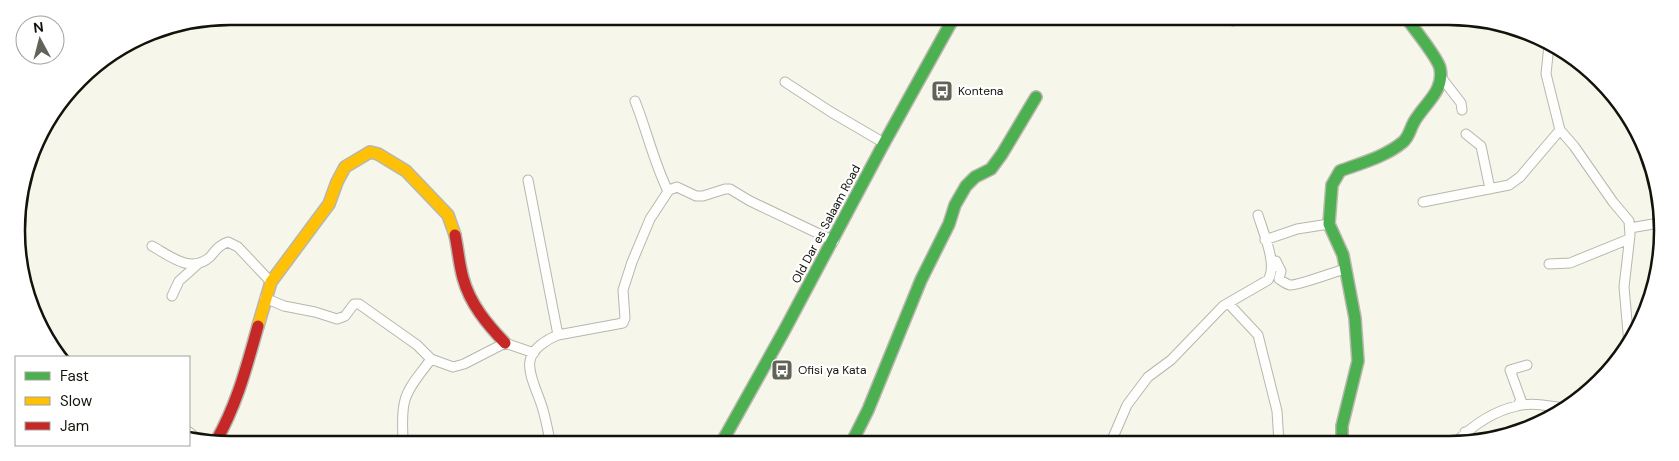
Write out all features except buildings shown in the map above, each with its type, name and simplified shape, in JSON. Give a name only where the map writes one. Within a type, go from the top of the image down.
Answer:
[{"type":"street","name":"Old Dar es Salaam Road","points":[[725,436],[834,241],[884,143],[950,25]]},
{"type":"street","points":[[1411,25],[1440,66],[1442,77],[1461,103],[1462,110]]},
{"type":"street","points":[[1548,51],[1546,74],[1560,130],[1629,221],[1630,228],[1624,287],[1628,330]]},
{"type":"street","points":[[1342,436],[1342,426],[1358,361],[1355,318],[1343,255],[1329,224],[1332,186],[1340,171],[1379,157],[1402,143],[1407,138],[1414,122],[1438,90],[1442,77]]},
{"type":"street","points":[[785,82],[884,143]]},
{"type":"street","points":[[855,436],[868,410],[921,280],[949,224],[954,205],[966,186],[975,177],[991,169],[1036,97]]},
{"type":"street","points":[[636,101],[647,131],[658,172],[668,191]]},
{"type":"street","points":[[1423,202],[1508,185],[1520,177],[1560,130]]},
{"type":"street","points":[[1466,134],[1481,146],[1490,189]]},
{"type":"street","points":[[219,436],[245,374],[271,282],[329,204],[345,167],[370,152],[378,154],[406,170],[448,215],[455,232],[460,267],[468,295],[484,322],[506,343],[534,353]]},
{"type":"street","points":[[528,180],[558,335]]},
{"type":"street","points":[[549,436],[543,411],[531,376],[530,361],[534,353],[550,338],[623,322],[625,318],[623,290],[632,262],[650,219],[668,191],[677,188],[696,196],[703,196],[730,189],[750,201],[834,241]]},
{"type":"street","points":[[1114,436],[1127,405],[1148,377],[1170,360],[1223,306],[1268,280],[1271,275],[1272,262],[1258,215]]},
{"type":"street","points":[[1265,240],[1297,229],[1329,224]]},
{"type":"street","points":[[1630,228],[1654,224]]},
{"type":"street","points":[[1549,264],[1570,263],[1629,239]]},
{"type":"street","points":[[172,296],[179,281],[198,264],[209,258],[221,244],[228,242],[238,247],[271,282]]},
{"type":"street","points":[[152,246],[184,264],[198,264]]},
{"type":"street","points":[[1276,261],[1281,271],[1279,279],[1290,285],[1304,283],[1345,269]]},
{"type":"street","points":[[265,298],[284,306],[315,312],[337,320],[345,316],[354,304],[359,304],[416,345],[431,359],[453,367],[464,364],[506,343]]},
{"type":"street","points":[[1229,304],[1258,335],[1277,411],[1279,436]]},
{"type":"street","points":[[403,436],[405,400],[411,387],[431,359]]},
{"type":"street","points":[[1518,405],[1520,400],[1510,370],[1527,365]]},
{"type":"street","points":[[1462,436],[1493,414],[1518,405],[1553,407]]},
{"type":"street","points":[[1466,432],[1469,435]]},
{"type":"traffic: fast","points":[[725,436],[950,25]]},
{"type":"traffic: fast","points":[[1342,436],[1342,426],[1358,361],[1355,318],[1343,255],[1329,224],[1332,185],[1340,171],[1381,156],[1403,142],[1407,138],[1418,115],[1437,90],[1441,76],[1440,68],[1431,51],[1412,25]]},
{"type":"traffic: fast","points":[[855,436],[868,410],[921,280],[949,224],[955,205],[966,186],[975,177],[991,169],[1036,97]]},
{"type":"traffic: slow","points":[[258,326],[271,282],[329,204],[345,167],[370,152],[378,154],[406,171],[448,215],[455,235]]},
{"type":"traffic: jam","points":[[455,235],[462,273],[470,296],[486,321],[505,343]]},
{"type":"traffic: jam","points":[[218,436],[236,399],[258,326]]},
{"type":"place","name":"Kontena","points":[[942,91]]},
{"type":"place","name":"Ofisi ya Kata","points":[[782,370]]}]
